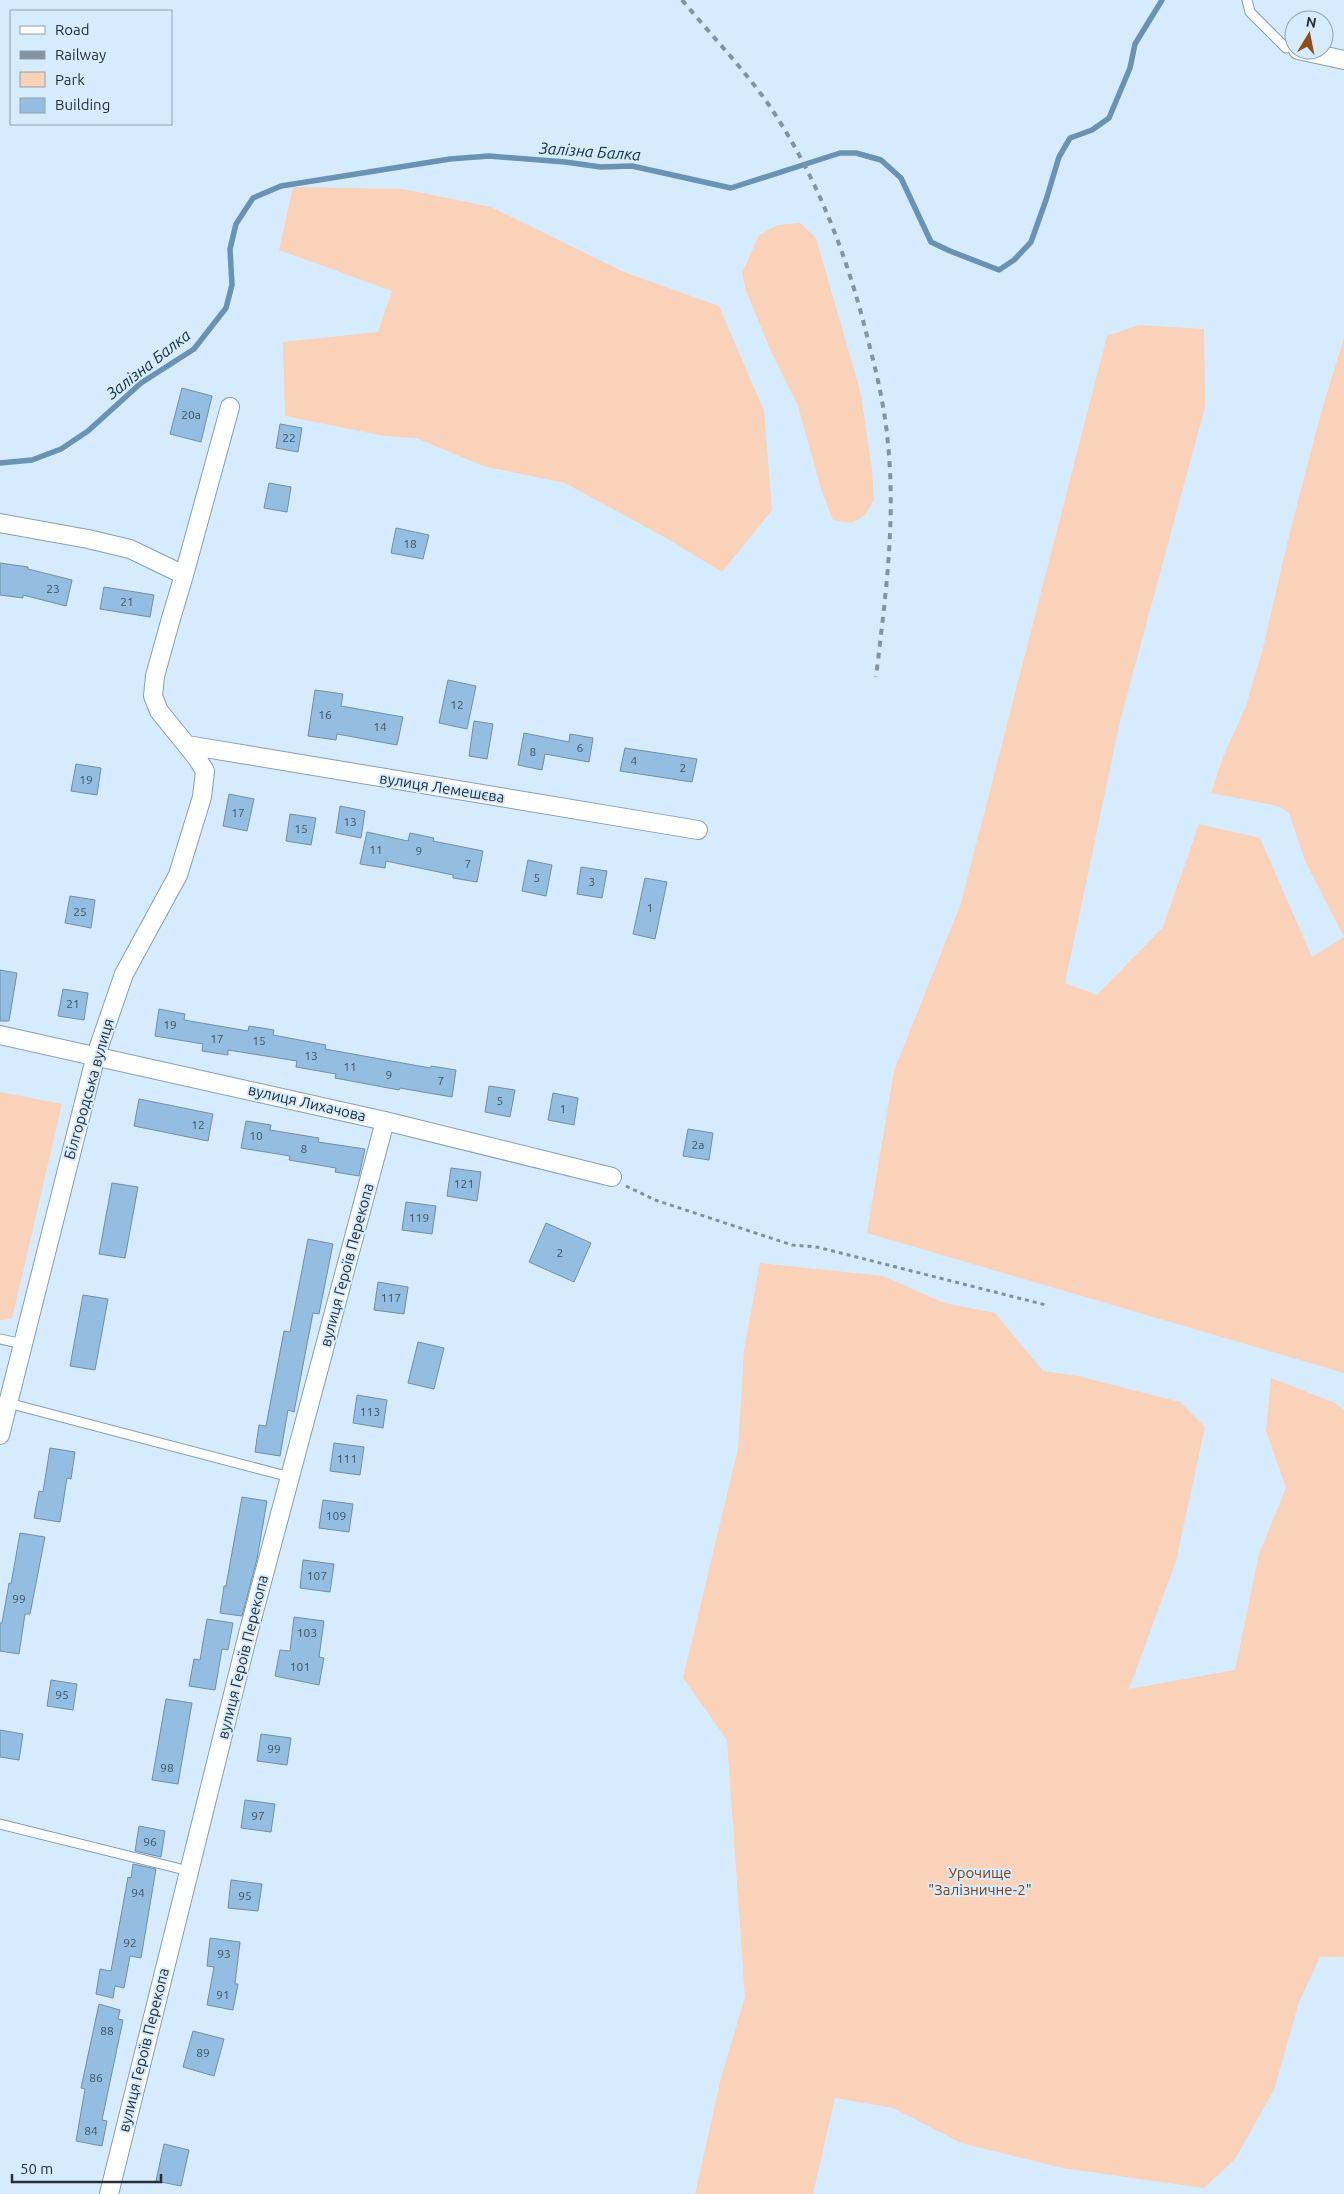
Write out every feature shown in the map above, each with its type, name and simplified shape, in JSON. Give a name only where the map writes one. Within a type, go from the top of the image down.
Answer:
[{"type":"street","points":[[192,752],[159,712],[153,696],[155,676],[230,408]]},
{"type":"street","points":[[0,523],[88,539],[130,549],[184,575]]},
{"type":"street","name":"вулиця Лемешєва","points":[[192,752],[698,830]]},
{"type":"street","name":"Білгородська вулиця","points":[[0,1435],[96,1055],[124,974],[168,895],[190,842],[202,797],[205,772],[192,752]]},
{"type":"street","name":"вулиця Лихачова","points":[[0,1035],[96,1055],[385,1122],[612,1177]]},
{"type":"street","name":"вулиця Героїв Перекопа","points":[[109,2194],[248,1634],[385,1122]]},
{"type":"lane","points":[[1247,0],[1250,12],[1284,41]]},
{"type":"lane","points":[[0,1339],[23,1344]]},
{"type":"lane","points":[[8,1403],[290,1476]]},
{"type":"lane","points":[[0,1824],[189,1871]]},
{"type":"path","points":[[612,1177],[636,1192],[655,1200],[792,1245],[817,1247],[1046,1305]]},
{"type":"green space","points":[[293,187],[403,189],[491,207],[626,273],[719,306],[764,411],[772,510],[722,572],[666,538],[565,483],[483,466],[416,438],[384,436],[285,416],[283,342],[378,332],[392,291],[279,250]]},
{"type":"green space","points":[[800,223],[816,238],[861,394],[872,470],[874,500],[865,515],[852,523],[833,520],[821,489],[798,406],[773,356],[746,291],[742,273],[759,235],[778,225]]},
{"type":"green space","points":[[1139,325],[1204,329],[1205,407],[1120,721],[1065,983],[1097,995],[1163,927],[1199,824],[1260,838],[1312,957],[1344,937],[1344,1373],[867,1233],[894,1071],[961,903],[1107,336]]},
{"type":"green space","points":[[1344,338],[1344,937],[1305,861],[1289,813],[1278,806],[1211,793],[1224,755],[1246,706],[1263,648],[1288,540],[1322,409]]},
{"type":"green space","points":[[0,1092],[62,1104],[12,1319],[0,1320]]},
{"type":"green space","name":"Урочище \"Залізничне-2\"","points":[[760,1263],[883,1276],[944,1303],[995,1313],[1043,1371],[1078,1376],[1180,1402],[1205,1427],[1176,1561],[1129,1689],[1235,1670],[1259,1554],[1286,1488],[1266,1431],[1271,1378],[1335,1403],[1344,1410],[1344,1957],[1320,1957],[1299,2002],[1274,2090],[1235,2159],[1204,2188],[1062,2168],[961,2143],[893,2108],[835,2098],[813,2194],[695,2194],[721,2078],[745,1997],[727,1740],[683,1678],[738,1449],[744,1350]]},
{"type":"building","points":[[182,388],[212,396],[201,442],[170,434]]},
{"type":"building","points":[[280,424],[302,428],[298,452],[276,448]]},
{"type":"building","points":[[269,483],[291,487],[287,512],[264,508]]},
{"type":"building","points":[[396,528],[429,535],[423,559],[391,553]]},
{"type":"building","points":[[0,563],[28,567],[28,569],[72,580],[66,606],[23,595],[23,598],[0,595]]},
{"type":"building","points":[[104,587],[154,595],[150,617],[100,609]]},
{"type":"building","points":[[448,680],[476,686],[467,729],[439,723]]},
{"type":"building","points":[[315,690],[343,694],[341,706],[403,717],[397,745],[337,734],[336,740],[308,736]]},
{"type":"building","points":[[474,721],[493,724],[487,759],[469,756]]},
{"type":"building","points":[[524,733],[569,742],[570,734],[593,738],[589,762],[545,754],[542,770],[518,765]]},
{"type":"building","points":[[625,748],[697,759],[692,782],[620,771]]},
{"type":"building","points":[[76,764],[101,768],[97,795],[71,791]]},
{"type":"building","points":[[229,794],[254,799],[247,831],[223,826]]},
{"type":"building","points":[[340,806],[365,811],[361,838],[336,833]]},
{"type":"building","points":[[290,814],[316,818],[311,845],[286,841]]},
{"type":"building","points":[[367,832],[408,841],[410,833],[434,838],[433,841],[483,851],[477,882],[386,861],[385,868],[360,864]]},
{"type":"building","points":[[528,860],[552,865],[546,896],[522,891]]},
{"type":"building","points":[[581,867],[607,871],[602,898],[577,894]]},
{"type":"building","points":[[645,878],[667,882],[655,939],[633,934]]},
{"type":"building","points":[[70,896],[95,900],[91,928],[65,923]]},
{"type":"building","points":[[0,970],[17,973],[9,1021],[0,1021]]},
{"type":"building","points":[[63,989],[88,993],[84,1020],[58,1016]]},
{"type":"building","points":[[159,1009],[185,1014],[184,1020],[248,1031],[249,1026],[274,1030],[273,1035],[326,1045],[325,1049],[430,1068],[431,1066],[456,1070],[452,1097],[400,1088],[399,1090],[335,1078],[336,1074],[296,1067],[297,1061],[228,1050],[228,1055],[202,1051],[203,1044],[155,1036]]},
{"type":"building","points":[[489,1086],[515,1090],[510,1117],[485,1112]]},
{"type":"building","points":[[553,1093],[578,1098],[574,1125],[548,1120]]},
{"type":"building","points":[[139,1099],[213,1114],[208,1141],[134,1126]]},
{"type":"building","points":[[246,1121],[271,1125],[270,1130],[319,1138],[318,1142],[365,1149],[359,1176],[335,1172],[336,1168],[289,1160],[290,1156],[241,1148]]},
{"type":"building","points":[[688,1129],[713,1133],[709,1160],[683,1156]]},
{"type":"building","points":[[451,1168],[481,1172],[477,1201],[447,1196]]},
{"type":"building","points":[[112,1183],[138,1187],[125,1258],[99,1254]]},
{"type":"building","points":[[406,1202],[436,1206],[432,1234],[402,1230]]},
{"type":"building","points":[[546,1223],[591,1243],[574,1282],[529,1262]]},
{"type":"building","points":[[308,1239],[333,1244],[319,1314],[313,1313],[294,1412],[288,1410],[280,1456],[255,1452],[259,1425],[266,1426],[284,1331],[290,1332]]},
{"type":"building","points":[[378,1282],[408,1287],[404,1314],[374,1310]]},
{"type":"building","points":[[83,1295],[108,1299],[95,1370],[70,1366]]},
{"type":"building","points":[[418,1342],[444,1348],[434,1389],[408,1383]]},
{"type":"building","points":[[357,1395],[387,1400],[383,1428],[353,1423]]},
{"type":"building","points":[[334,1443],[364,1447],[360,1475],[330,1471]]},
{"type":"building","points":[[50,1448],[75,1452],[71,1479],[67,1478],[60,1522],[34,1518],[39,1491],[43,1492]]},
{"type":"building","points":[[242,1497],[267,1501],[257,1559],[242,1616],[220,1613]]},
{"type":"building","points":[[323,1500],[353,1504],[349,1532],[319,1528]]},
{"type":"building","points":[[20,1533],[45,1537],[30,1614],[25,1614],[19,1654],[0,1651],[0,1623],[2,1623],[9,1583],[11,1584]]},
{"type":"building","points":[[303,1560],[334,1564],[330,1592],[300,1588]]},
{"type":"building","points":[[294,1617],[324,1621],[319,1657],[324,1658],[319,1685],[275,1676],[280,1650],[290,1651]]},
{"type":"building","points":[[207,1619],[233,1623],[228,1650],[222,1649],[215,1690],[189,1686],[194,1659],[200,1660]]},
{"type":"building","points":[[51,1680],[77,1684],[73,1710],[47,1706]]},
{"type":"building","points":[[166,1699],[192,1703],[178,1784],[152,1780]]},
{"type":"building","points":[[0,1730],[23,1734],[19,1760],[0,1757]]},
{"type":"building","points":[[261,1734],[291,1738],[287,1765],[257,1761]]},
{"type":"building","points":[[245,1800],[275,1804],[271,1832],[241,1828]]},
{"type":"building","points":[[139,1826],[165,1831],[161,1857],[135,1851]]},
{"type":"building","points":[[133,1864],[156,1869],[141,1958],[130,1956],[124,1988],[115,1986],[113,1998],[96,1994],[100,1969],[111,1971],[128,1877],[131,1878]]},
{"type":"building","points":[[231,1880],[262,1884],[258,1911],[228,1908]]},
{"type":"building","points":[[210,1938],[240,1942],[235,1984],[238,1984],[233,2010],[207,2005],[214,1967],[207,1966]]},
{"type":"building","points":[[99,2004],[120,2010],[118,2019],[123,2020],[102,2120],[107,2121],[102,2146],[76,2141],[85,2089],[81,2088]]},
{"type":"building","points":[[193,2031],[224,2039],[214,2076],[183,2067]]},
{"type":"building","points":[[164,2144],[189,2150],[181,2186],[156,2181]]},
{"type":"waterway","name":"Залізна Балка","points":[[0,463],[32,460],[61,449],[88,431],[141,383],[194,349],[226,308],[232,285],[230,249],[236,224],[253,198],[281,186],[450,159],[489,156],[601,167],[632,166],[731,188],[840,153],[856,153],[881,160],[901,178],[931,242],[999,270],[1014,260],[1031,242],[1059,157],[1070,138],[1092,130],[1109,118],[1130,68],[1135,44],[1162,0]]},
{"type":"railway","points":[[682,0],[750,80],[788,135],[830,220],[860,309],[883,405],[890,473],[890,532],[876,677]]}]
